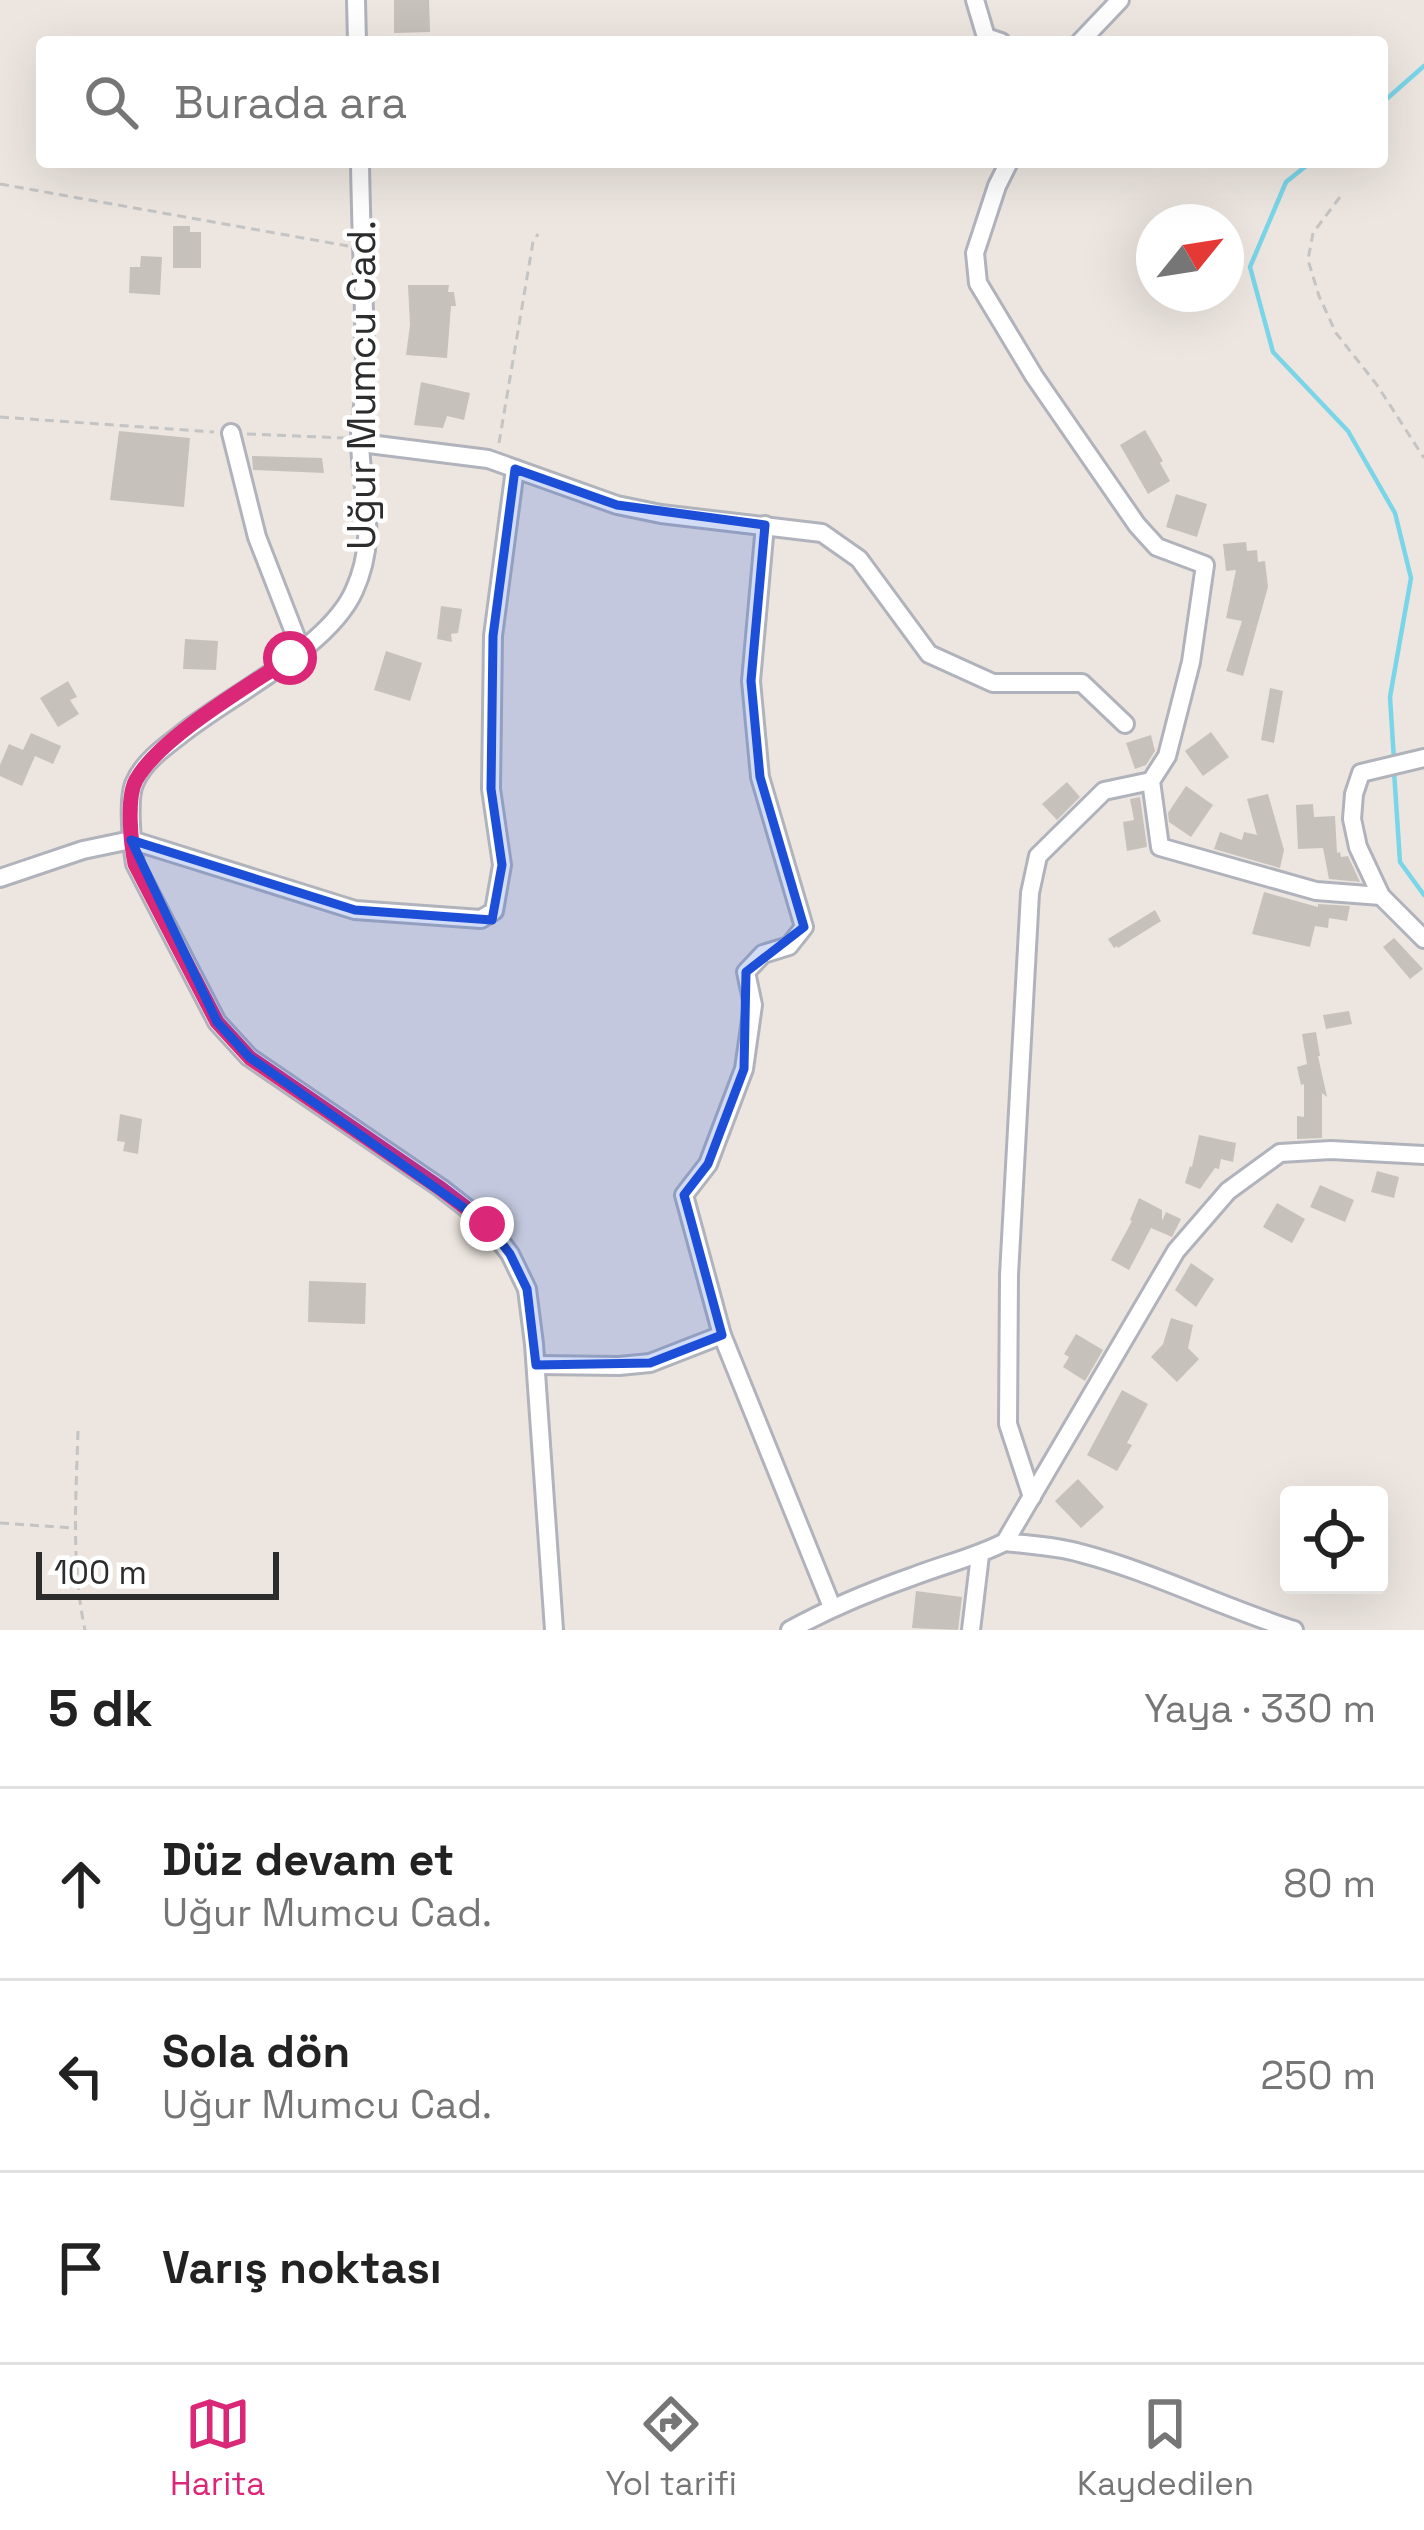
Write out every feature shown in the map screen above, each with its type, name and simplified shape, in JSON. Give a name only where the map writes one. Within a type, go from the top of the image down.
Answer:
[{"type":"street","points":[[356,0],[357,36]]},
{"type":"street","points":[[975,0],[986,36]]},
{"type":"street","points":[[1086,36],[1120,0]]},
{"type":"street","name":"Uğur Mumcu Cad.","points":[[360,168],[365,388],[360,441],[369,518],[365,561],[352,595],[330,626],[156,754],[133,784],[131,840],[135,864],[217,1022],[250,1058],[440,1188],[487,1224],[511,1253],[527,1289],[536,1365],[554,1630]]},
{"type":"street","points":[[1006,168],[975,254],[978,283],[1034,376],[1137,525],[1157,547],[1205,565],[1191,662],[1167,756],[1151,781],[1160,847],[1316,891],[1381,896]]},
{"type":"street","points":[[231,433],[257,537],[301,650]]},
{"type":"street","points":[[360,441],[488,459],[616,505],[661,514],[822,533],[860,559],[929,654],[993,683],[1082,683],[1125,724]]},
{"type":"street","points":[[0,878],[83,850],[131,840],[355,910],[481,919],[494,911],[502,865],[491,789],[493,636],[515,469]]},
{"type":"street","points":[[764,525],[751,681],[760,777],[803,927],[789,946],[763,955],[746,972],[753,1005],[745,1069],[708,1164],[684,1195],[722,1335],[832,1607]]},
{"type":"street","points":[[1416,760],[1361,773],[1352,819],[1358,847],[1381,896],[1424,939]]},
{"type":"street","points":[[1032,1497],[1008,1424],[1009,1275],[1030,893],[1038,856],[1104,791],[1151,781]]},
{"type":"street","points":[[790,1630],[832,1607],[1005,1542],[1176,1251],[1228,1191],[1280,1153],[1331,1150],[1424,1155]]},
{"type":"street","points":[[536,1365],[650,1364],[722,1335]]},
{"type":"street","points":[[1005,1542],[1076,1551],[1294,1630]]},
{"type":"street","points":[[971,1630],[980,1555]]},
{"type":"path","points":[[0,184],[362,249]]},
{"type":"path","points":[[1340,197],[1313,233],[1308,260],[1319,296],[1336,333],[1424,458]]},
{"type":"path","points":[[500,443],[538,234]]},
{"type":"path","points":[[0,417],[360,441]]},
{"type":"path","points":[[78,1431],[75,1528],[85,1630]]},
{"type":"path","points":[[0,1523],[75,1528]]},
{"type":"highlighted area","points":[[515,469],[617,505],[765,525],[751,681],[760,777],[804,927],[746,972],[744,1069],[708,1164],[684,1195],[722,1335],[650,1363],[536,1365],[527,1289],[510,1254],[487,1224],[249,1057],[217,1022],[131,840],[355,910],[492,920],[502,865],[491,789],[493,636]]},
{"type":"building","points":[[394,0],[429,0],[430,32],[394,33]]},
{"type":"building","points":[[173,226],[201,232],[201,268],[173,268]]},
{"type":"building","points":[[141,256],[162,257],[160,295],[129,293],[130,267],[140,267]]},
{"type":"building","points":[[408,285],[449,285],[448,292],[454,292],[447,358],[406,355]]},
{"type":"building","points":[[421,382],[470,393],[464,420],[447,416],[443,428],[414,425]]},
{"type":"building","points":[[1145,430],[1170,481],[1148,494],[1120,445]]},
{"type":"building","points":[[119,431],[190,438],[184,507],[110,500]]},
{"type":"building","points":[[252,456],[322,458],[324,473],[253,470]]},
{"type":"building","points":[[1176,494],[1207,504],[1197,537],[1166,527]]},
{"type":"building","points":[[1246,542],[1247,551],[1257,550],[1258,562],[1265,561],[1268,587],[1243,676],[1226,671],[1242,621],[1226,618],[1236,570],[1226,571],[1223,544]]},
{"type":"building","points":[[441,606],[462,609],[452,642],[437,639]]},
{"type":"building","points":[[185,639],[218,641],[216,670],[183,669]]},
{"type":"building","points":[[386,651],[422,663],[410,701],[374,690]]},
{"type":"building","points":[[68,681],[77,697],[70,700],[79,714],[58,727],[40,698]]},
{"type":"building","points":[[1270,688],[1283,691],[1274,743],[1261,740]]},
{"type":"building","points":[[1211,732],[1229,757],[1203,776],[1185,751]]},
{"type":"building","points":[[31,733],[61,746],[53,764],[35,756],[22,786],[0,776],[0,765],[9,744],[23,750]]},
{"type":"building","points":[[1151,735],[1155,751],[1146,765],[1135,769],[1126,743]]},
{"type":"building","points":[[1067,782],[1080,797],[1057,820],[1042,804]]},
{"type":"building","points":[[1186,786],[1213,805],[1191,837],[1169,822],[1168,813]]},
{"type":"building","points":[[1268,794],[1284,850],[1280,868],[1214,849],[1220,832],[1242,840],[1244,832],[1257,835],[1247,799]]},
{"type":"building","points":[[1140,797],[1147,847],[1127,851],[1123,822],[1134,820],[1130,799]]},
{"type":"building","points":[[1313,804],[1314,817],[1335,816],[1337,853],[1348,856],[1360,882],[1329,879],[1323,848],[1298,849],[1296,805]]},
{"type":"building","points":[[1264,892],[1318,907],[1350,906],[1347,921],[1329,918],[1328,928],[1315,926],[1310,947],[1252,934]]},
{"type":"building","points":[[1155,910],[1161,921],[1114,948],[1108,939]]},
{"type":"building","points":[[1394,938],[1423,969],[1410,979],[1383,947]]},
{"type":"building","points":[[1349,1011],[1352,1024],[1326,1029],[1323,1015]]},
{"type":"building","points":[[1316,1032],[1327,1097],[1322,1093],[1322,1138],[1297,1139],[1297,1116],[1304,1117],[1304,1084],[1297,1067],[1307,1064],[1302,1034]]},
{"type":"building","points":[[120,1114],[142,1119],[138,1154],[123,1151],[125,1142],[117,1141]]},
{"type":"building","points":[[1199,1135],[1236,1143],[1233,1162],[1221,1159],[1219,1169],[1200,1189],[1185,1183]]},
{"type":"building","points":[[1377,1171],[1399,1177],[1394,1198],[1371,1192]]},
{"type":"building","points":[[1320,1185],[1354,1200],[1345,1222],[1310,1207]]},
{"type":"building","points":[[1139,1198],[1162,1210],[1162,1221],[1166,1212],[1181,1219],[1172,1237],[1151,1228],[1129,1270],[1111,1260]]},
{"type":"building","points":[[1277,1203],[1305,1219],[1292,1243],[1263,1227]]},
{"type":"building","points":[[1191,1263],[1214,1279],[1196,1307],[1175,1290]]},
{"type":"building","points":[[309,1281],[366,1283],[365,1324],[308,1322]]},
{"type":"building","points":[[1171,1318],[1193,1325],[1188,1348],[1199,1359],[1177,1382],[1151,1357],[1163,1344]]},
{"type":"building","points":[[1076,1334],[1103,1350],[1085,1381],[1063,1367],[1069,1357],[1064,1354]]},
{"type":"building","points":[[1122,1390],[1148,1404],[1117,1471],[1087,1455]]},
{"type":"building","points":[[1078,1479],[1104,1507],[1081,1528],[1055,1501]]},
{"type":"building","points":[[916,1591],[962,1597],[958,1630],[912,1628]]},
{"type":"waterway","points":[[1388,98],[1424,66]]},
{"type":"waterway","points":[[1304,168],[1286,182],[1250,267],[1273,352],[1348,431],[1395,513],[1411,578],[1390,697],[1394,760]]},
{"type":"waterway","points":[[1394,771],[1400,862],[1424,895]]},
{"type":"route","points":[[290,658],[202,717],[156,754],[133,784],[135,864],[217,1022],[250,1058],[487,1224]]}]
